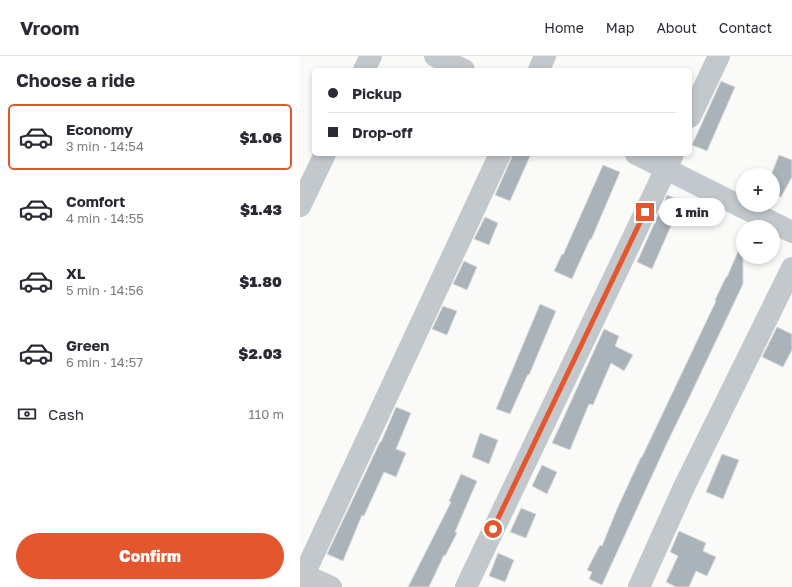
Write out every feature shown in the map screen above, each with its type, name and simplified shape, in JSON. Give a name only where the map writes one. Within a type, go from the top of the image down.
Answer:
[{"type":"street","points":[[365,68],[371,56]]},
{"type":"street","points":[[434,56],[460,68]]},
{"type":"street","points":[[540,68],[545,56]]},
{"type":"street","points":[[692,113],[719,56]]},
{"type":"street","points":[[300,206],[324,156]]},
{"type":"street","points":[[331,587],[301,577],[499,156]]},
{"type":"street","points":[[645,156],[669,161],[792,232]]},
{"type":"street","points":[[466,587],[669,161]]},
{"type":"street","points":[[639,587],[684,487],[792,268]]},
{"type":"building","points":[[721,81],[735,87],[707,151],[692,145]]},
{"type":"building","points":[[779,155],[792,160],[792,177],[781,197],[780,168],[774,168]]},
{"type":"building","points":[[512,156],[530,156],[510,201],[495,195]]},
{"type":"building","points":[[603,165],[620,172],[591,240],[590,239],[572,279],[554,271],[562,254],[563,255]]},
{"type":"building","points":[[667,195],[682,201],[652,269],[637,262]]},
{"type":"building","points":[[485,217],[498,223],[489,245],[474,239]]},
{"type":"building","points":[[736,256],[736,264],[743,264],[743,284],[667,443],[602,585],[589,579],[592,572],[587,570],[600,545],[602,546],[641,457]]},
{"type":"building","points":[[464,261],[477,267],[467,290],[453,284]]},
{"type":"building","points":[[540,304],[556,311],[529,375],[528,374],[510,414],[496,409]]},
{"type":"building","points":[[443,306],[457,311],[447,335],[432,329]]},
{"type":"building","points":[[777,327],[792,334],[792,350],[783,367],[762,357]]},
{"type":"building","points":[[604,329],[619,336],[615,346],[633,355],[624,371],[611,363],[593,405],[589,404],[570,450],[552,443]]},
{"type":"building","points":[[396,407],[411,413],[396,449],[406,453],[396,477],[384,472],[364,516],[362,515],[343,561],[327,554],[381,442]]},
{"type":"building","points":[[480,433],[498,440],[489,464],[472,457]]},
{"type":"building","points":[[722,454],[739,460],[723,499],[706,492]]},
{"type":"building","points":[[542,465],[557,472],[547,494],[532,486]]},
{"type":"building","points":[[461,474],[477,481],[455,532],[457,533],[445,556],[444,555],[429,587],[408,587],[451,502],[449,501]]},
{"type":"building","points":[[521,508],[536,514],[526,538],[510,532]]},
{"type":"building","points":[[679,531],[706,543],[703,551],[716,557],[707,576],[696,571],[689,587],[676,587],[666,582],[678,556],[670,552]]},
{"type":"building","points":[[498,553],[514,560],[505,582],[489,576]]},
{"type":"route","points":[[493,529],[645,212]]}]
